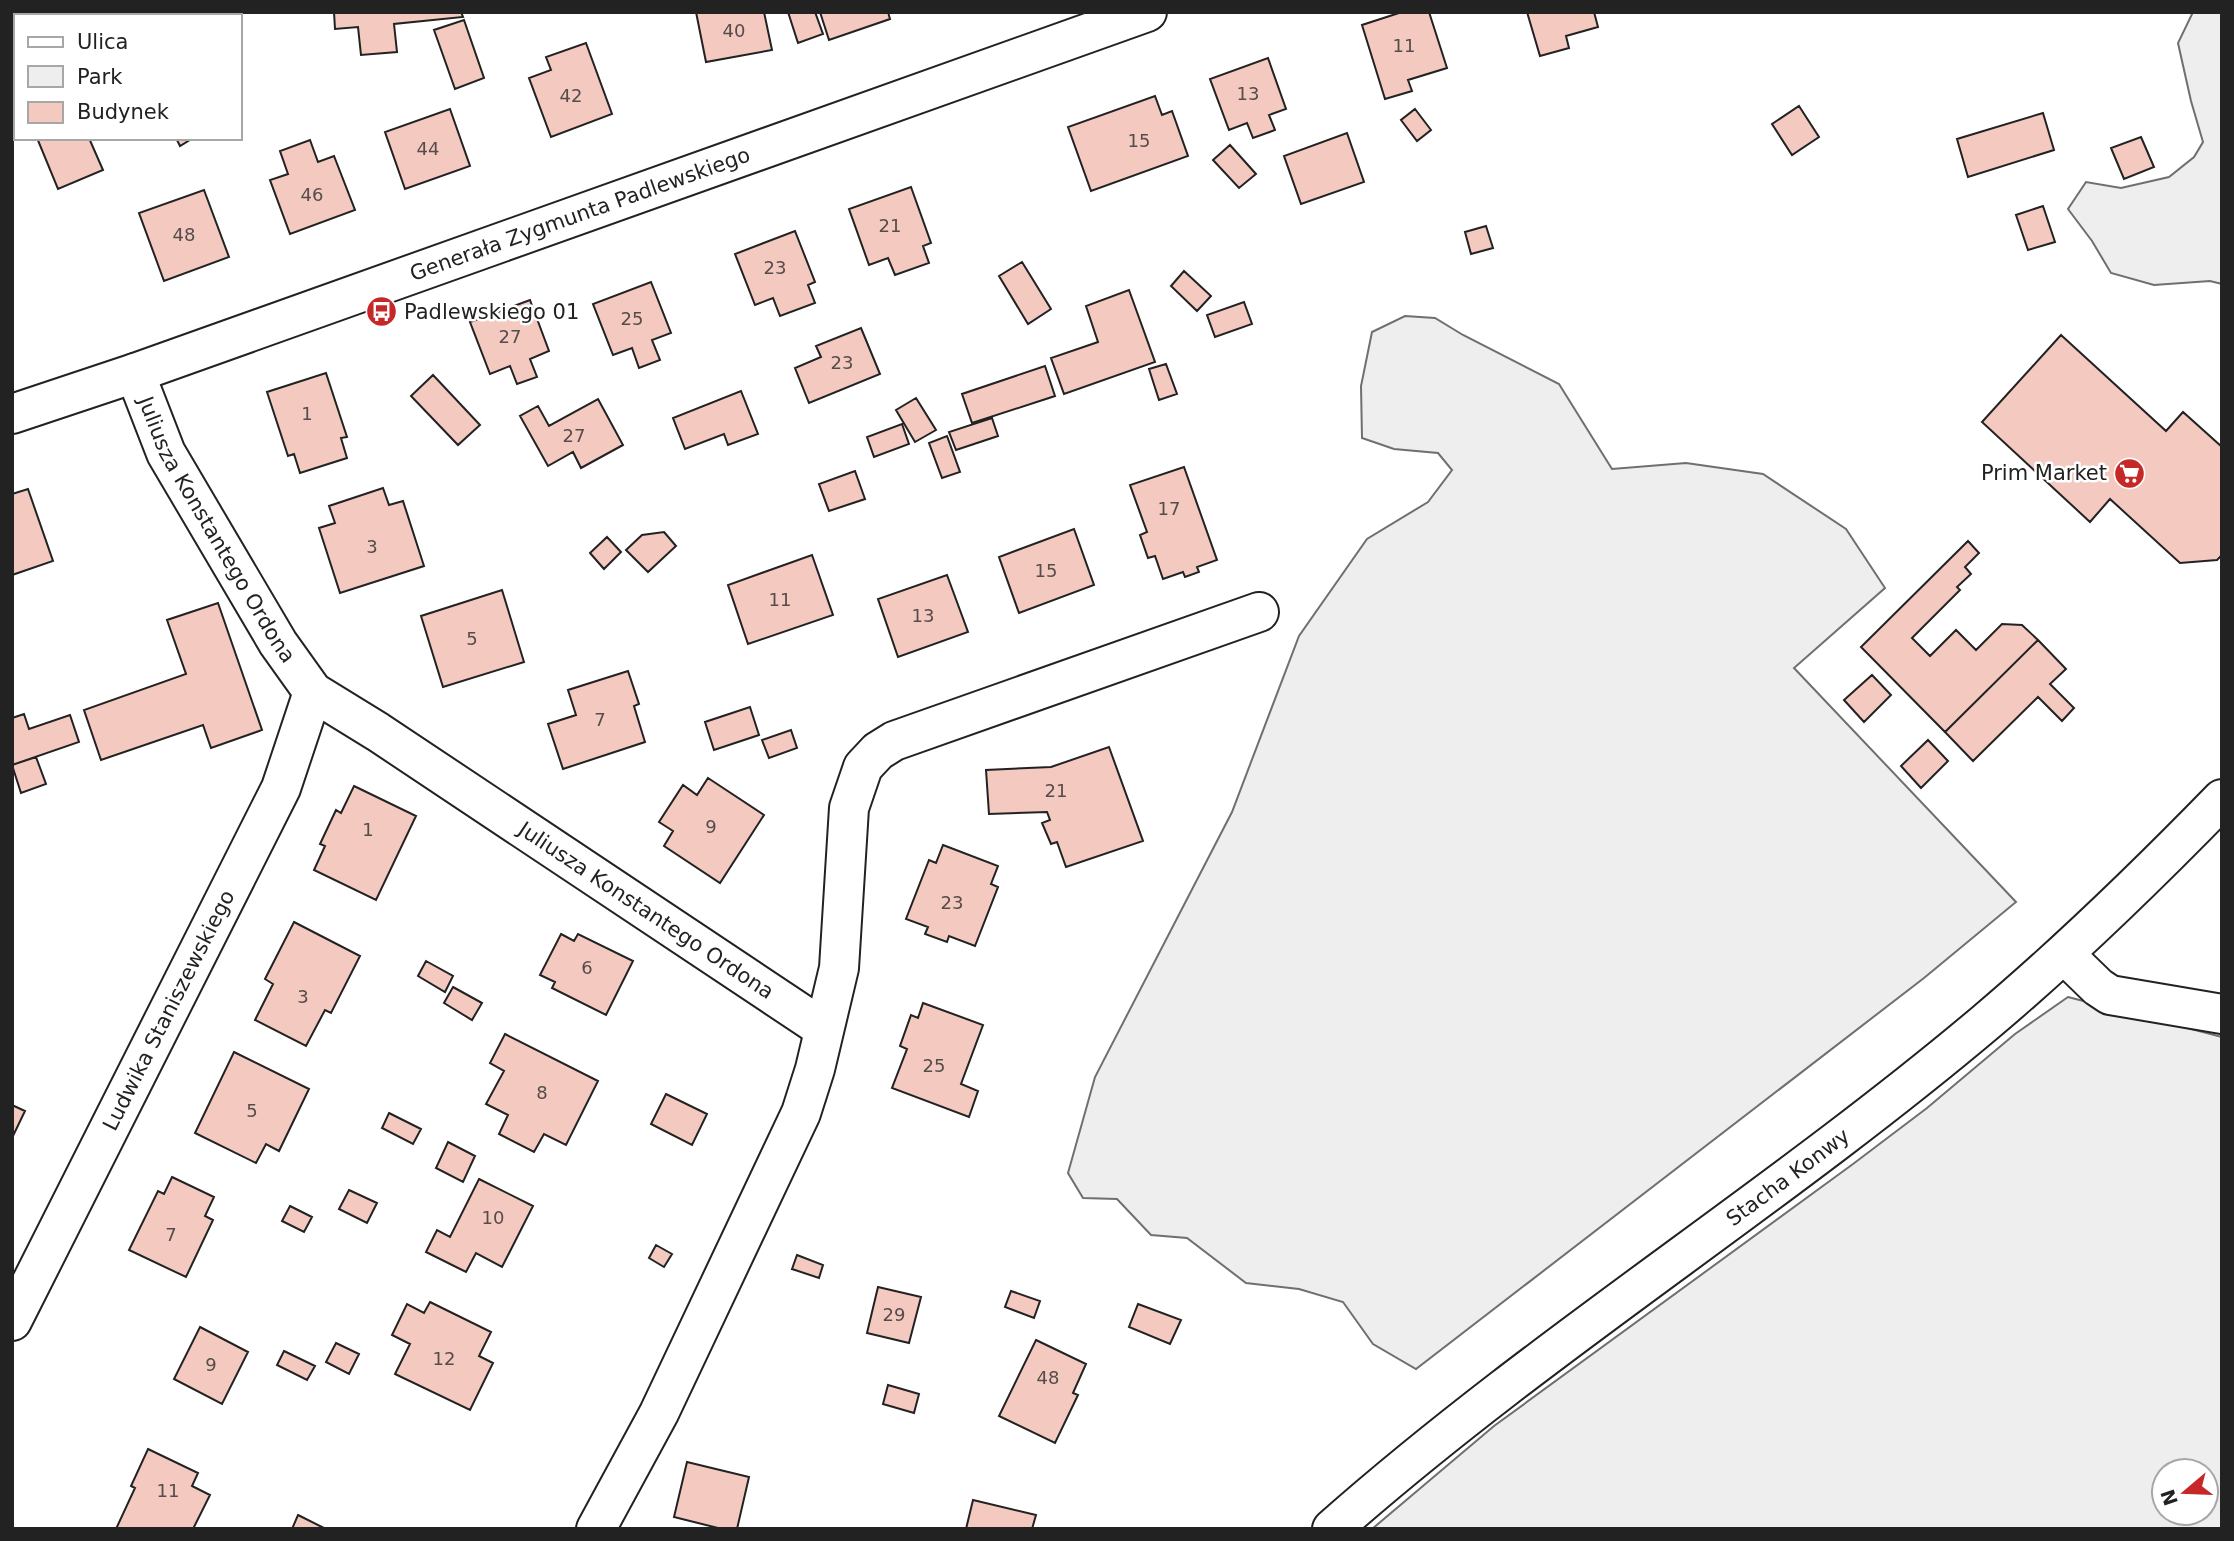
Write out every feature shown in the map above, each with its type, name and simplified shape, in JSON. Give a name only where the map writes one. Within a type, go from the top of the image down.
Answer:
[{"type":"street","name":"Generała Zygmunta Padlewskiego","points":[[12,414],[135,373],[1147,12]]},
{"type":"street","name":"Juliusza Konstantego Ordona","points":[[135,373],[166,453],[278,643],[313,692],[824,1029]]},
{"type":"street","points":[[596,1529],[659,1413],[801,1113],[815,1069],[839,968],[849,808],[863,768],[878,751],[894,741],[1259,612]]},
{"type":"street","name":"Ludwika Staniszewskiego","points":[[12,1321],[281,788],[313,692]]},
{"type":"street","name":"Stacha Konwy","points":[[1332,1529],[1474,1410],[1742,1211],[1986,1022],[2064,954],[2153,870],[2222,799]]},
{"type":"street","points":[[2064,954],[2110,995],[2222,1014]]},
{"type":"green space","points":[[2193,12],[2222,13],[2222,284],[2210,281],[2154,285],[2111,273],[2068,209],[2086,182],[2121,188],[2169,177],[2194,157],[2203,142],[2178,43]]},
{"type":"green space","points":[[12,34],[14,124],[12,125]]},
{"type":"green space","points":[[1405,316],[1435,318],[1559,384],[1612,469],[1686,463],[1763,474],[1846,529],[1885,588],[1794,668],[2016,902],[1924,978],[1416,1369],[1373,1344],[1343,1302],[1299,1289],[1246,1283],[1187,1238],[1151,1235],[1117,1199],[1083,1198],[1068,1173],[1095,1077],[1232,812],[1299,636],[1367,539],[1428,502],[1452,470],[1438,453],[1394,449],[1362,438],[1361,386],[1372,332]]},
{"type":"green space","points":[[2068,997],[2222,1037],[2222,1529],[1372,1529],[1494,1426],[1927,1108],[2015,1034]]},
{"type":"building","points":[[334,12],[461,12],[463,17],[394,24],[397,52],[361,55],[358,27],[335,29]]},
{"type":"building","points":[[696,12],[764,12],[772,50],[706,62]]},
{"type":"building","points":[[788,12],[815,12],[823,34],[798,43]]},
{"type":"building","points":[[820,12],[888,12],[890,19],[829,40]]},
{"type":"building","points":[[1402,12],[1429,12],[1447,68],[1408,80],[1412,91],[1385,99],[1362,25]]},
{"type":"building","points":[[1527,12],[1594,12],[1598,27],[1566,36],[1569,48],[1540,56]]},
{"type":"building","points":[[464,20],[484,78],[455,89],[434,30]]},
{"type":"building","points":[[586,43],[612,114],[551,137],[529,78],[551,70],[546,57]]},
{"type":"building","points":[[1268,58],[1286,109],[1269,115],[1275,130],[1253,138],[1247,123],[1229,130],[1210,79]]},
{"type":"building","points":[[1155,96],[1162,115],[1172,111],[1188,156],[1091,191],[1068,127]]},
{"type":"building","points":[[1799,106],[1819,137],[1792,155],[1772,124]]},
{"type":"building","points":[[450,109],[470,166],[405,189],[385,132]]},
{"type":"building","points":[[1415,109],[1431,130],[1417,141],[1401,120]]},
{"type":"building","points":[[2043,113],[2054,150],[1968,177],[1957,139]]},
{"type":"building","points":[[1347,133],[1364,182],[1301,204],[1284,156]]},
{"type":"building","points":[[2141,137],[2154,167],[2124,179],[2111,148]]},
{"type":"building","points":[[38,140],[90,140],[103,170],[58,189]]},
{"type":"building","points":[[177,140],[190,140],[180,146]]},
{"type":"building","points":[[310,140],[318,162],[334,156],[355,210],[290,234],[270,180],[288,174],[280,151]]},
{"type":"building","points":[[1230,145],[1256,174],[1239,188],[1213,160]]},
{"type":"building","points":[[911,187],[931,243],[923,246],[929,263],[895,275],[888,258],[869,265],[849,209]]},
{"type":"building","points":[[204,190],[229,257],[164,281],[139,213]]},
{"type":"building","points":[[2043,206],[2055,242],[2028,250],[2016,215]]},
{"type":"building","points":[[1486,226],[1493,248],[1471,254],[1465,232]]},
{"type":"building","points":[[795,231],[815,282],[808,285],[815,303],[780,316],[773,298],[755,305],[735,254]]},
{"type":"building","points":[[1022,262],[1051,309],[1028,324],[999,276]]},
{"type":"building","points":[[1184,271],[1211,296],[1197,311],[1171,286]]},
{"type":"building","points":[[651,282],[671,333],[652,340],[660,360],[639,368],[632,348],[613,355],[593,304]]},
{"type":"building","points":[[1129,290],[1155,362],[1064,394],[1051,358],[1098,342],[1086,306]]},
{"type":"building","points":[[530,300],[549,351],[530,359],[537,377],[517,384],[510,366],[490,374],[470,322]]},
{"type":"building","points":[[1244,302],[1252,324],[1215,337],[1207,315]]},
{"type":"building","points":[[861,328],[880,374],[809,403],[795,368],[821,357],[816,346]]},
{"type":"building","name":"Prim Market","points":[[2061,335],[2166,431],[2183,412],[2222,447],[2222,555],[2217,560],[2180,563],[2110,499],[2090,522],[1982,422]]},
{"type":"building","points":[[1166,364],[1177,394],[1159,400],[1149,369]]},
{"type":"building","points":[[1045,366],[1055,396],[972,423],[962,394]]},
{"type":"building","points":[[326,373],[347,437],[341,438],[347,458],[300,473],[294,454],[288,456],[267,392]]},
{"type":"building","points":[[433,375],[480,425],[458,445],[411,396]]},
{"type":"building","points":[[741,391],[758,434],[728,445],[724,434],[685,449],[673,418]]},
{"type":"building","points":[[916,398],[936,430],[915,442],[896,410]]},
{"type":"building","points":[[598,399],[623,445],[581,468],[573,452],[548,466],[520,416],[538,406],[549,426]]},
{"type":"building","points":[[992,418],[998,436],[956,450],[949,432]]},
{"type":"building","points":[[902,424],[909,444],[874,457],[867,437]]},
{"type":"building","points":[[947,436],[960,472],[942,478],[929,443]]},
{"type":"building","points":[[1184,467],[1217,560],[1197,567],[1199,572],[1185,577],[1183,572],[1163,579],[1155,556],[1148,558],[1140,535],[1147,532],[1130,485]]},
{"type":"building","points":[[855,471],[865,499],[829,511],[819,484]]},
{"type":"building","points":[[383,488],[389,505],[403,501],[424,566],[340,593],[319,528],[335,523],[329,506]]},
{"type":"building","points":[[28,489],[53,561],[12,575],[12,494]]},
{"type":"building","points":[[1074,529],[1094,585],[1019,613],[999,557]]},
{"type":"building","points":[[664,532],[676,546],[648,572],[626,550],[642,535]]},
{"type":"building","points":[[607,537],[621,552],[604,569],[590,553]]},
{"type":"building","points":[[1968,541],[1979,553],[1965,567],[1971,574],[1957,587],[1960,590],[1912,638],[1930,656],[1956,630],[1976,650],[2002,624],[2022,625],[2038,640],[1945,732],[1861,647]]},
{"type":"building","points":[[812,555],[833,615],[748,644],[728,585]]},
{"type":"building","points":[[947,575],[968,632],[898,657],[878,599]]},
{"type":"building","points":[[502,590],[524,662],[443,687],[421,616]]},
{"type":"building","points":[[218,603],[262,730],[211,748],[203,725],[101,760],[84,710],[186,674],[167,620]]},
{"type":"building","points":[[2038,640],[2066,669],[2050,684],[2074,708],[2062,721],[2038,697],[1973,761],[1945,732]]},
{"type":"building","points":[[628,671],[639,704],[634,706],[645,742],[563,769],[548,724],[576,715],[568,690]]},
{"type":"building","points":[[1872,675],[1891,695],[1864,722],[1844,700]]},
{"type":"building","points":[[750,707],[759,735],[714,750],[705,722]]},
{"type":"building","points":[[24,714],[29,729],[70,715],[79,742],[12,765],[12,718]]},
{"type":"building","points":[[791,730],[797,748],[769,758],[762,740]]},
{"type":"building","points":[[1928,740],[1948,761],[1921,788],[1901,766]]},
{"type":"building","points":[[1109,747],[1143,841],[1066,867],[1057,842],[1051,844],[1042,823],[1050,820],[1047,812],[989,814],[986,770],[1051,767]]},
{"type":"building","points":[[36,757],[46,784],[21,793],[12,765]]},
{"type":"building","points":[[708,778],[764,815],[720,883],[664,846],[673,831],[659,822],[683,785],[697,795]]},
{"type":"building","points":[[354,786],[416,816],[376,900],[314,870],[325,846],[320,844],[336,810],[341,813]]},
{"type":"building","points":[[943,845],[998,866],[991,884],[998,887],[975,946],[949,936],[947,942],[925,934],[928,927],[906,919],[929,860],[936,863]]},
{"type":"building","points":[[294,922],[360,956],[331,1013],[325,1010],[306,1046],[255,1020],[273,984],[265,979]]},
{"type":"building","points":[[561,934],[574,941],[578,934],[633,961],[606,1015],[552,988],[555,982],[540,975]]},
{"type":"building","points":[[426,961],[453,976],[445,992],[418,976]]},
{"type":"building","points":[[453,987],[482,1003],[472,1020],[444,1003]]},
{"type":"building","points":[[923,1003],[983,1025],[961,1084],[978,1091],[969,1117],[892,1088],[907,1049],[900,1046],[911,1015],[918,1018]]},
{"type":"building","points":[[505,1034],[598,1081],[566,1145],[544,1134],[534,1152],[499,1134],[508,1115],[486,1104],[504,1071],[490,1063]]},
{"type":"building","points":[[234,1052],[309,1089],[279,1151],[266,1144],[256,1163],[195,1133]]},
{"type":"building","points":[[666,1094],[707,1114],[692,1145],[651,1124]]},
{"type":"building","points":[[12,1105],[25,1111],[12,1138]]},
{"type":"building","points":[[389,1113],[421,1129],[413,1144],[382,1128]]},
{"type":"building","points":[[448,1142],[475,1156],[463,1182],[436,1168]]},
{"type":"building","points":[[172,1177],[214,1197],[205,1216],[213,1220],[186,1277],[129,1250],[158,1191],[164,1194]]},
{"type":"building","points":[[479,1179],[533,1206],[502,1267],[476,1253],[466,1272],[426,1252],[437,1230],[450,1237]]},
{"type":"building","points":[[349,1190],[377,1203],[367,1223],[339,1209]]},
{"type":"building","points":[[290,1206],[312,1217],[304,1232],[282,1221]]},
{"type":"building","points":[[656,1245],[672,1254],[664,1267],[649,1258]]},
{"type":"building","points":[[797,1255],[823,1265],[819,1278],[792,1269]]},
{"type":"building","points":[[878,1287],[921,1297],[909,1343],[867,1333]]},
{"type":"building","points":[[1011,1291],[1040,1301],[1034,1318],[1005,1307]]},
{"type":"building","points":[[430,1302],[491,1332],[479,1356],[493,1363],[470,1410],[395,1374],[410,1344],[392,1335],[407,1304],[424,1313]]},
{"type":"building","points":[[1138,1304],[1181,1320],[1170,1344],[1129,1327]]},
{"type":"building","points":[[200,1327],[248,1352],[222,1404],[174,1379]]},
{"type":"building","points":[[1036,1340],[1086,1364],[1073,1393],[1078,1395],[1055,1443],[999,1416]]},
{"type":"building","points":[[336,1343],[359,1354],[349,1374],[326,1362]]},
{"type":"building","points":[[284,1351],[315,1366],[307,1380],[277,1365]]},
{"type":"building","points":[[888,1385],[919,1394],[914,1413],[883,1404]]},
{"type":"building","points":[[148,1449],[198,1473],[192,1486],[210,1495],[193,1529],[116,1529],[135,1488],[131,1486]]},
{"type":"building","points":[[687,1462],[749,1477],[737,1529],[722,1529],[674,1517]]},
{"type":"building","points":[[973,1500],[1036,1515],[1032,1529],[966,1529]]},
{"type":"building","points":[[298,1515],[326,1529],[292,1529]]},
{"type":"place","name":"Padlewskiego 01","points":[[381,312]]},
{"type":"place","name":"Prim Market","points":[[2130,473]]}]
